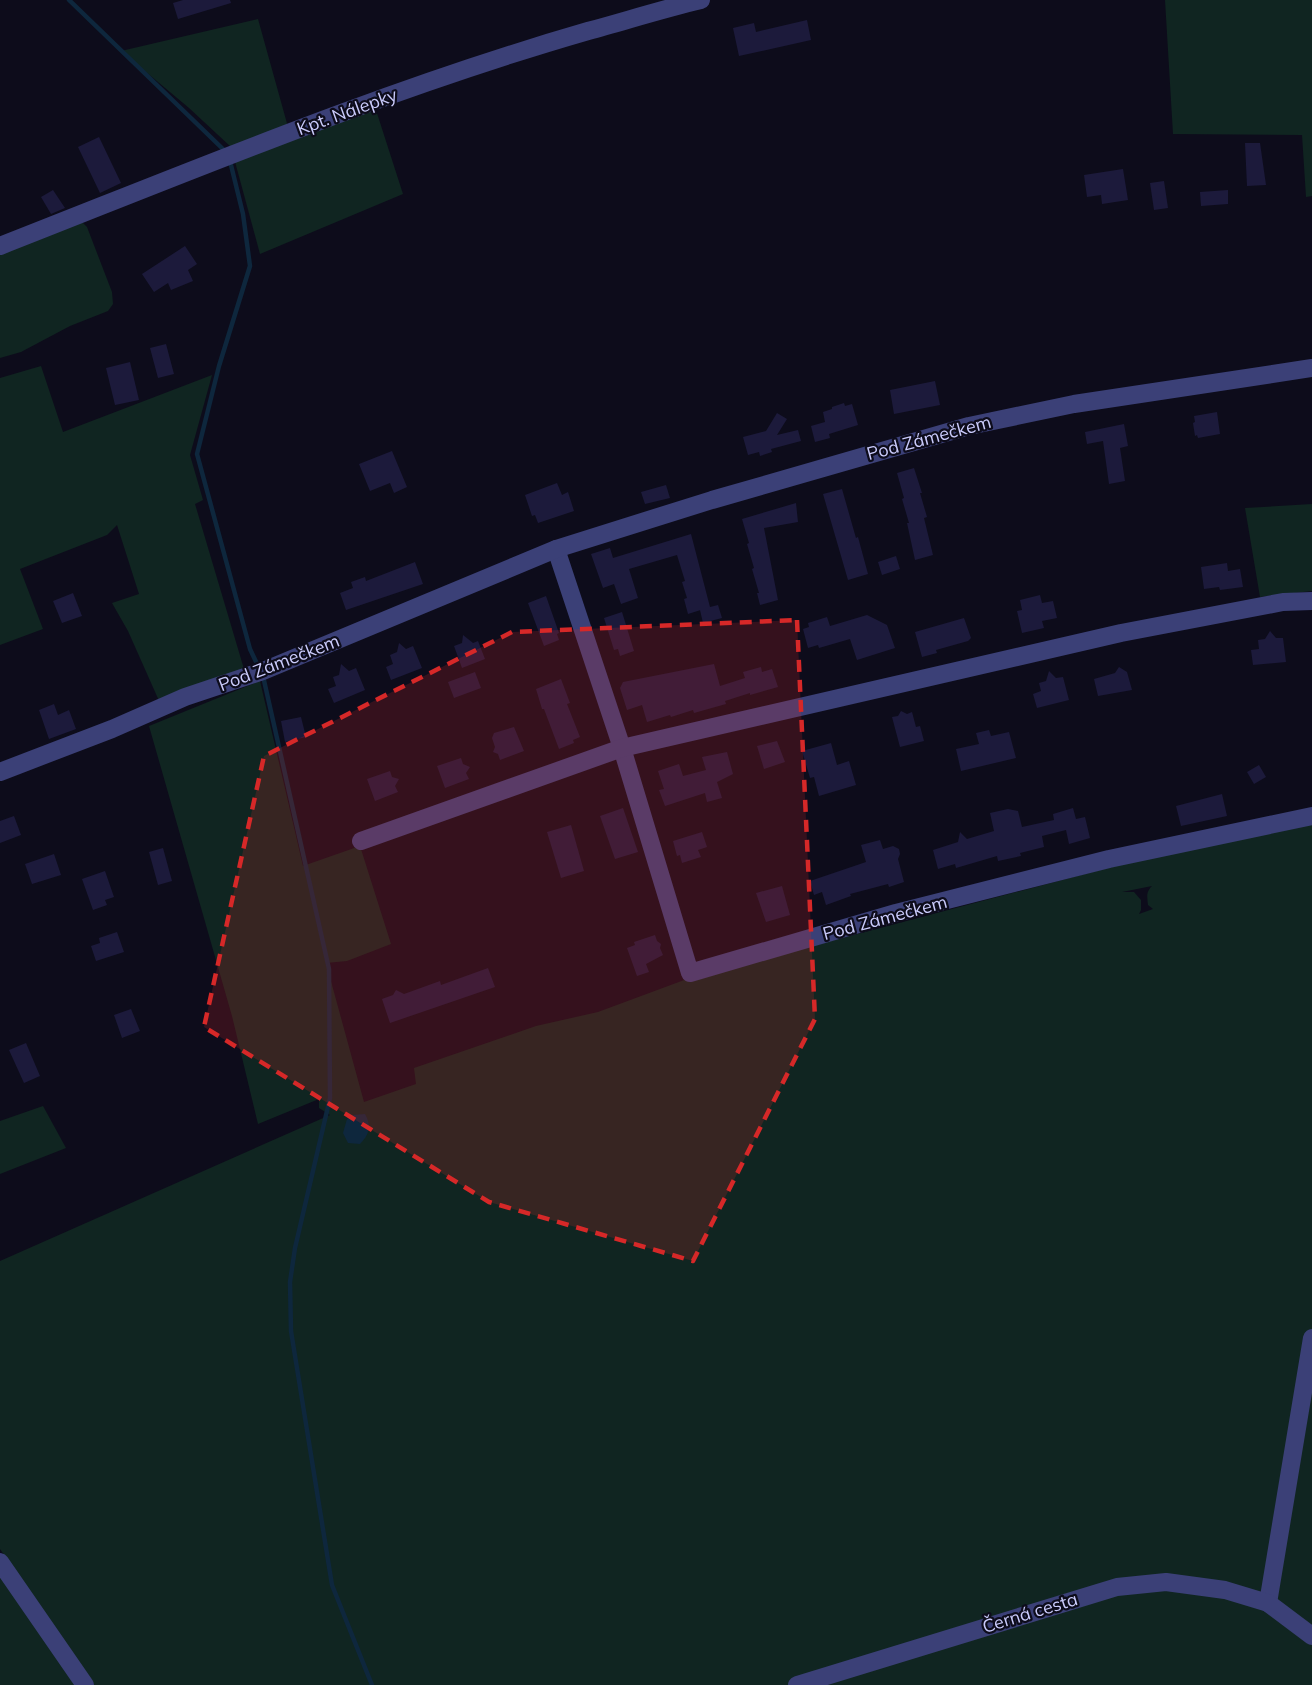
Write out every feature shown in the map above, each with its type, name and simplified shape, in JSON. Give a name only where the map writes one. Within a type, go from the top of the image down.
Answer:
[{"type":"street","name":"Kpt. Nálepky","points":[[0,246],[226,156],[516,52],[701,0]]},
{"type":"street","name":"Pod Zámečkem","points":[[0,772],[112,729],[185,697],[261,672],[556,549],[712,500],[969,426],[1074,404],[1312,368]]},
{"type":"street","name":"Pod Zámečkem","points":[[556,549],[622,747],[690,973],[896,914],[1099,862],[1312,816]]},
{"type":"street","points":[[361,841],[622,747],[1121,633],[1283,602],[1312,601]]},
{"type":"street","points":[[1268,1603],[1312,1338]]},
{"type":"street","points":[[0,1562],[85,1685]]},
{"type":"street","name":"Černá cesta","points":[[797,1685],[1117,1587],[1166,1582],[1225,1590],[1268,1603],[1312,1636]]},
{"type":"highlighted area","points":[[797,620],[815,1019],[693,1261],[489,1202],[204,1027],[264,756],[512,632]]},
{"type":"green space","points":[[1165,0],[1312,0],[1312,196],[1306,197],[1302,135],[1173,134]]},
{"type":"green space","points":[[258,19],[288,127],[231,147],[121,51]]},
{"type":"green space","points":[[375,107],[403,194],[260,254],[234,158]]},
{"type":"green space","points":[[80,220],[87,227],[112,292],[113,304],[108,311],[70,326],[21,352],[0,358],[0,254]]},
{"type":"green space","points":[[41,366],[63,432],[212,375],[190,455],[203,500],[195,504],[244,669],[160,703],[128,631],[112,603],[139,594],[117,525],[107,535],[20,569],[43,629],[0,645],[0,378]]},
{"type":"green space","points":[[1312,504],[1312,591],[1260,597],[1245,508]]},
{"type":"green space","points":[[260,681],[303,866],[360,846],[391,944],[347,961],[326,963],[364,1102],[416,1084],[414,1068],[536,1026],[598,1012],[687,979],[1134,861],[1312,823],[1312,1685],[94,1685],[0,1549],[0,1261],[330,1115],[319,1108],[319,1099],[258,1124],[232,1016],[149,726]],"holes":[[[1152,886],[1147,894],[1148,905],[1153,909],[1139,914],[1141,900],[1134,892],[1122,892]]]},
{"type":"green space","points":[[43,1106],[66,1148],[0,1174],[0,1121]]},
{"type":"green space","points":[[0,1574],[79,1685],[0,1685]]},
{"type":"water","points":[[365,1114],[369,1126],[366,1137],[360,1144],[348,1143],[343,1133],[347,1119],[353,1115]]},
{"type":"building","points":[[183,0],[230,0],[231,3],[178,19],[173,3]]},
{"type":"building","points":[[807,20],[811,40],[739,56],[733,28],[754,23],[756,32]]},
{"type":"building","points":[[99,137],[121,183],[100,193],[78,147]]},
{"type":"building","points":[[1245,143],[1260,143],[1266,185],[1247,186]]},
{"type":"building","points":[[1123,169],[1128,200],[1102,204],[1101,195],[1087,197],[1084,175]]},
{"type":"building","points":[[1164,181],[1168,208],[1154,210],[1150,183]]},
{"type":"building","points":[[53,190],[65,208],[51,214],[41,197]]},
{"type":"building","points":[[1228,190],[1228,204],[1201,206],[1200,192]]},
{"type":"building","points":[[185,246],[197,264],[188,270],[193,281],[171,290],[168,283],[154,292],[142,274]]},
{"type":"building","points":[[166,344],[174,374],[158,378],[150,348]]},
{"type":"building","points":[[130,362],[139,400],[115,405],[106,368]]},
{"type":"building","points":[[935,381],[940,405],[894,414],[890,390]]},
{"type":"building","points":[[844,403],[845,406],[852,404],[858,425],[829,434],[830,438],[815,442],[811,426],[825,422],[823,412]]},
{"type":"building","points":[[1217,412],[1220,434],[1198,438],[1197,435],[1195,436],[1194,416]]},
{"type":"building","points":[[777,413],[787,419],[777,435],[798,430],[801,441],[771,449],[772,452],[760,456],[759,452],[748,455],[743,437],[766,431]]},
{"type":"building","points":[[1124,424],[1128,446],[1120,448],[1125,481],[1109,484],[1103,441],[1087,444],[1085,432]]},
{"type":"building","points":[[392,451],[407,487],[394,493],[390,483],[370,491],[359,464]]},
{"type":"building","points":[[914,468],[922,493],[920,493],[927,517],[924,518],[933,555],[915,560],[897,473]]},
{"type":"building","points":[[557,483],[562,495],[568,492],[574,511],[538,523],[535,515],[532,516],[525,495]]},
{"type":"building","points":[[666,485],[670,498],[645,504],[641,492]]},
{"type":"building","points":[[842,489],[868,574],[848,580],[823,494]]},
{"type":"building","points":[[796,503],[798,522],[764,528],[778,600],[760,605],[752,569],[754,568],[747,544],[749,543],[742,519]]},
{"type":"building","points":[[691,534],[710,607],[718,605],[722,618],[703,623],[700,610],[688,614],[684,599],[687,598],[682,582],[685,581],[677,555],[629,569],[638,598],[621,604],[614,584],[603,588],[591,554],[610,548],[613,558]]},
{"type":"building","points":[[896,556],[900,569],[882,575],[878,562]]},
{"type":"building","points":[[415,562],[423,584],[346,610],[340,593],[353,588],[351,582],[365,577],[366,581]]},
{"type":"building","points":[[1227,563],[1228,571],[1240,569],[1243,587],[1220,590],[1219,587],[1204,589],[1201,567]]},
{"type":"building","points":[[73,593],[82,616],[62,623],[53,601]]},
{"type":"building","points":[[1040,595],[1042,603],[1053,601],[1057,618],[1042,621],[1044,628],[1022,633],[1017,611],[1022,610],[1020,600]]},
{"type":"building","points":[[546,596],[559,633],[557,634],[559,640],[544,646],[528,603]]},
{"type":"building","points":[[622,612],[634,651],[620,656],[618,649],[614,650],[604,618]]},
{"type":"building","points":[[867,615],[887,625],[895,648],[857,660],[850,639],[819,648],[818,645],[808,648],[803,629],[809,627],[808,623],[827,617],[830,626]]},
{"type":"building","points":[[964,618],[971,638],[968,641],[936,650],[937,653],[922,657],[915,632]]},
{"type":"building","points":[[1270,631],[1276,638],[1283,638],[1286,662],[1253,665],[1251,650],[1259,649],[1258,640],[1265,639]]},
{"type":"building","points":[[463,635],[473,643],[478,641],[485,659],[462,668],[454,646],[462,643]]},
{"type":"building","points":[[399,643],[406,649],[413,646],[422,668],[391,680],[386,667],[393,664],[390,655],[397,652]]},
{"type":"building","points":[[341,664],[349,671],[356,668],[365,690],[334,703],[328,689],[336,686],[333,677],[339,675]]},
{"type":"building","points":[[714,664],[720,686],[745,678],[743,672],[761,667],[762,672],[772,669],[778,687],[750,695],[750,693],[725,701],[726,704],[694,713],[693,710],[647,722],[642,705],[627,710],[620,688],[623,682]]},
{"type":"building","points":[[1119,667],[1127,672],[1132,690],[1098,696],[1094,679],[1115,673]]},
{"type":"building","points":[[1049,671],[1056,678],[1063,677],[1069,700],[1037,708],[1033,694],[1041,691],[1039,683],[1046,681]]},
{"type":"building","points":[[475,672],[481,688],[454,698],[448,682]]},
{"type":"building","points":[[561,679],[570,703],[567,704],[580,737],[573,740],[574,743],[559,749],[536,689]]},
{"type":"building","points":[[54,704],[58,715],[69,710],[76,729],[49,739],[39,710]]},
{"type":"building","points":[[901,711],[907,714],[912,712],[916,727],[920,726],[924,741],[900,747],[892,717],[898,716]]},
{"type":"building","points":[[301,717],[306,737],[285,742],[281,721]]},
{"type":"building","points":[[514,727],[524,751],[500,760],[498,754],[493,752],[494,733]]},
{"type":"building","points":[[989,730],[991,736],[1009,732],[1016,758],[961,771],[956,749],[979,744],[976,733]]},
{"type":"building","points":[[777,741],[785,762],[764,769],[757,746]]},
{"type":"building","points":[[831,743],[837,765],[849,761],[856,785],[819,796],[814,777],[810,778],[802,751]]},
{"type":"building","points":[[727,752],[733,774],[717,782],[722,798],[707,802],[705,793],[665,806],[659,790],[664,789],[658,771],[679,764],[683,776],[706,770],[702,757]]},
{"type":"building","points":[[461,758],[463,764],[470,767],[466,773],[469,779],[445,788],[437,766]]},
{"type":"building","points":[[1259,765],[1266,777],[1254,784],[1247,772]]},
{"type":"building","points":[[390,771],[392,777],[399,779],[395,786],[398,792],[375,801],[367,779]]},
{"type":"building","points":[[1222,794],[1227,816],[1181,826],[1176,806]]},
{"type":"building","points":[[623,808],[638,852],[615,859],[600,816]]},
{"type":"building","points":[[1073,808],[1076,819],[1085,817],[1090,838],[1069,844],[1066,830],[1042,836],[1044,847],[1020,853],[1021,856],[998,861],[997,856],[956,868],[955,864],[938,869],[933,850],[958,842],[960,832],[967,839],[994,831],[990,813],[1008,809],[1018,811],[1022,827],[1054,820],[1053,814]]},
{"type":"building","points":[[14,816],[21,835],[0,843],[0,821]]},
{"type":"building","points":[[571,825],[584,871],[561,878],[547,832]]},
{"type":"building","points":[[702,832],[707,847],[698,850],[701,857],[682,863],[680,855],[677,856],[673,841]]},
{"type":"building","points":[[880,840],[883,849],[893,846],[899,849],[898,859],[904,882],[850,894],[851,896],[826,905],[822,892],[814,895],[810,881],[866,862],[861,845]]},
{"type":"building","points":[[163,848],[172,881],[158,885],[149,852]]},
{"type":"building","points":[[54,854],[61,875],[32,884],[25,864]]},
{"type":"building","points":[[105,871],[114,897],[105,900],[107,905],[93,910],[82,879]]},
{"type":"building","points":[[782,886],[790,915],[766,922],[756,893]]},
{"type":"building","points":[[117,932],[124,952],[96,961],[91,946],[100,943],[99,938]]},
{"type":"building","points":[[655,935],[661,944],[663,955],[646,964],[649,972],[637,976],[627,948],[635,945],[634,942]]},
{"type":"building","points":[[488,968],[495,987],[390,1023],[382,999],[393,995],[396,990],[404,994],[440,981],[441,985]]},
{"type":"building","points":[[131,1009],[140,1031],[122,1038],[114,1015]]},
{"type":"building","points":[[26,1043],[40,1076],[24,1083],[9,1050]]},
{"type":"waterway","points":[[69,0],[225,151]]},
{"type":"waterway","points":[[230,161],[243,214],[250,266],[219,366],[197,454],[250,649],[259,668]]},
{"type":"waterway","points":[[263,676],[329,969],[330,1098],[295,1248],[290,1282],[291,1331],[332,1585],[372,1685]]}]
